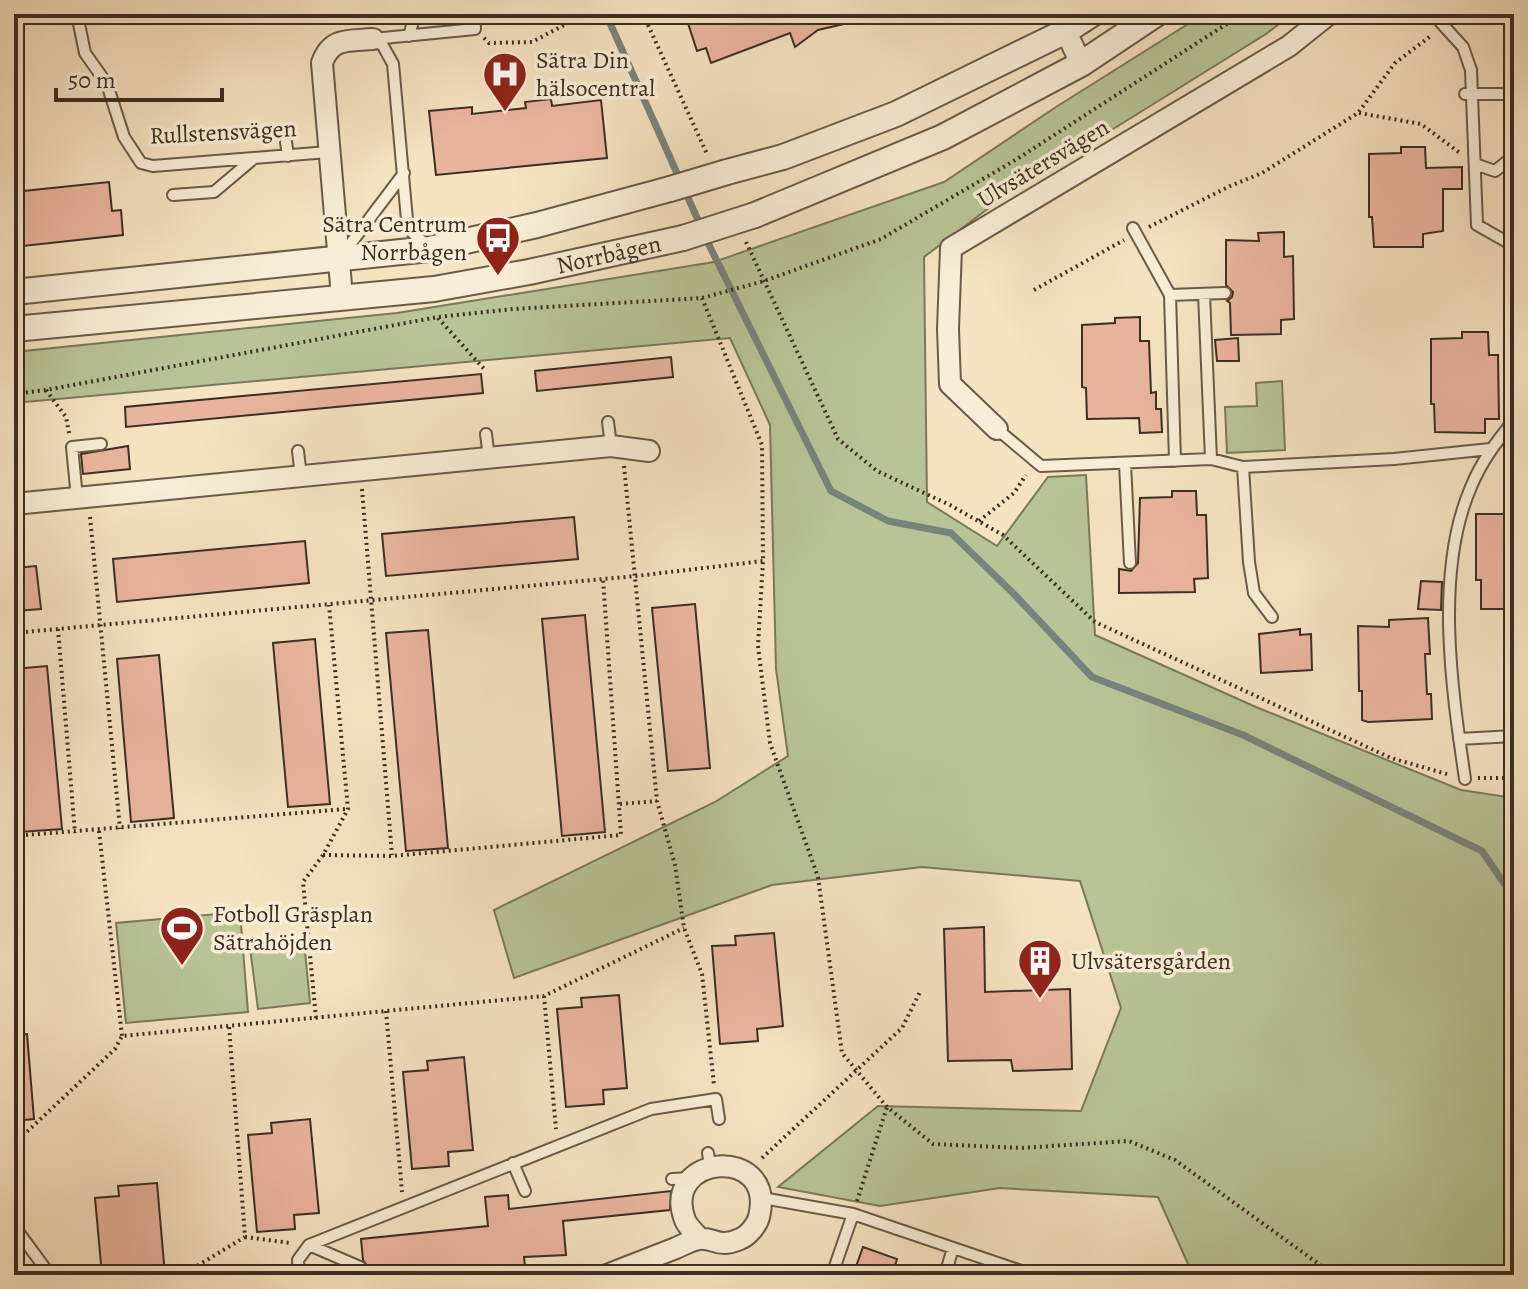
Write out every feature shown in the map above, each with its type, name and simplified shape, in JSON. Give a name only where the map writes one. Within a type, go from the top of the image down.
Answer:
[{"type":"street","name":"Norrbågen","points":[[14,292],[430,249],[537,225],[670,189],[718,165],[783,157],[896,114],[1062,23],[1092,14]]},
{"type":"street","name":"Norrbågen","points":[[14,329],[434,289],[529,272],[683,238],[755,215],[943,137],[1081,64],[1156,14]]},
{"type":"street","name":"Ulvsätersvägen","points":[[997,429],[950,384],[948,329],[951,248],[1279,53],[1329,14]]},
{"type":"street","points":[[1062,23],[1081,64]]},
{"type":"street","name":"Rullstensvägen","points":[[342,297],[322,63],[326,50],[337,42],[373,39]]},
{"type":"street","points":[[14,504],[616,447],[649,451]]},
{"type":"street","points":[[709,1159],[732,1165],[745,1173],[752,1177],[762,1198],[759,1221],[744,1238],[722,1245],[700,1239],[685,1222],[681,1178],[709,1159]]},
{"type":"street","points":[[607,1275],[700,1239]]},
{"type":"lane","name":"Rullstensvägen","points":[[77,14],[85,53],[107,84],[124,137],[137,160],[153,166],[328,152]]},
{"type":"lane","points":[[409,36],[415,14]]},
{"type":"lane","points":[[474,14],[475,29]]},
{"type":"lane","points":[[1433,14],[1463,47],[1471,70],[1468,95],[1477,225],[1514,246]]},
{"type":"lane","name":"Rullstensvägen","points":[[373,39],[475,29]]},
{"type":"lane","points":[[373,39],[383,46],[393,64],[407,220],[412,232],[430,249]]},
{"type":"lane","points":[[1468,95],[1514,94],[1514,119]]},
{"type":"lane","points":[[124,137],[135,130]]},
{"type":"lane","points":[[286,142],[288,156]]},
{"type":"lane","points":[[1475,164],[1495,171],[1514,156]]},
{"type":"lane","points":[[173,195],[214,192],[253,159]]},
{"type":"lane","points":[[338,260],[404,173]]},
{"type":"lane","points":[[1135,231],[1170,295],[1175,461]]},
{"type":"lane","points":[[1170,295],[1225,293]]},
{"type":"lane","points":[[1204,294],[1211,459]]},
{"type":"lane","points":[[1465,779],[1452,674],[1452,555],[1470,488],[1490,449],[1514,420]]},
{"type":"lane","points":[[608,422],[616,447]]},
{"type":"lane","points":[[997,429],[1041,466],[1211,459],[1243,467],[1394,459],[1490,449]]},
{"type":"lane","points":[[486,434],[489,458]]},
{"type":"lane","points":[[83,497],[72,447],[101,444]]},
{"type":"lane","points":[[298,451],[301,476]]},
{"type":"lane","points":[[1125,464],[1130,563]]},
{"type":"lane","points":[[1243,467],[1254,593],[1272,617]]},
{"type":"lane","points":[[1459,739],[1514,736]]},
{"type":"lane","points":[[299,1275],[298,1260],[309,1245],[651,1109],[716,1099],[719,1119]]},
{"type":"lane","points":[[513,1163],[525,1191]]},
{"type":"lane","points":[[762,1198],[853,1214],[1033,1275]]},
{"type":"lane","points":[[832,1275],[853,1214]]},
{"type":"lane","points":[[14,1226],[50,1275]]},
{"type":"lane","points":[[309,1245],[360,1267]]},
{"type":"lane","points":[[945,1275],[953,1248]]},
{"type":"path","points":[[565,14],[567,22]]},
{"type":"path","points":[[475,29],[489,43],[532,42],[585,14]]},
{"type":"path","points":[[643,14],[718,165]]},
{"type":"path","points":[[14,394],[438,317],[513,309],[702,298],[764,281],[881,239],[1017,159],[1242,14]]},
{"type":"path","points":[[1034,290],[1135,231],[1262,173],[1358,113],[1395,63],[1444,26]]},
{"type":"path","points":[[1358,113],[1421,124],[1475,164]]},
{"type":"path","points":[[745,239],[838,439],[877,471],[950,505],[1003,535],[1095,622],[1391,758],[1465,779],[1514,778]]},
{"type":"path","points":[[702,298],[762,445],[763,561],[758,646],[770,743],[818,877],[842,1053],[887,1107],[933,1144],[1021,1148],[1129,1141],[1175,1160],[1334,1275]]},
{"type":"path","points":[[46,390],[66,417],[72,447]]},
{"type":"path","points":[[616,447],[636,576],[657,801],[675,865],[684,928],[702,974],[716,1099]]},
{"type":"path","points":[[360,471],[392,856]]},
{"type":"path","points":[[979,521],[1014,493],[1028,473]]},
{"type":"path","points":[[83,497],[101,625],[120,829]]},
{"type":"path","points":[[14,633],[636,576],[763,561]]},
{"type":"path","points":[[323,855],[392,856],[621,835],[603,579]]},
{"type":"path","points":[[316,1018],[303,882],[323,855],[348,809],[329,605]]},
{"type":"path","points":[[58,629],[75,833]]},
{"type":"path","points":[[619,804],[657,801]]},
{"type":"path","points":[[14,836],[348,809]]},
{"type":"path","points":[[14,1144],[115,1049],[122,1036],[99,831]]},
{"type":"path","points":[[122,1036],[544,996],[684,928]]},
{"type":"path","points":[[745,1173],[902,1028],[921,990]]},
{"type":"path","points":[[544,996],[558,1146]]},
{"type":"path","points":[[386,1011],[403,1207]]},
{"type":"path","points":[[229,1026],[245,1237]]},
{"type":"path","points":[[853,1214],[887,1107]]},
{"type":"path","points":[[182,1275],[245,1237],[309,1245]]},
{"type":"green space","points":[[1204,14],[1292,14],[1266,34],[1002,198],[924,257],[927,502],[997,546],[1048,477],[1086,475],[1095,635],[1256,707],[1461,790],[1514,798],[1514,1275],[1193,1275],[1158,1197],[1000,1188],[880,1206],[778,1187],[878,1106],[1081,1111],[1121,1008],[1080,881],[922,867],[772,885],[514,978],[494,910],[715,802],[788,756],[776,669],[770,425],[730,338],[14,403],[14,352],[397,313],[714,262],[944,182]]},
{"type":"green space","points":[[1282,381],[1285,450],[1227,453],[1225,407],[1257,406],[1256,383]]},
{"type":"green space","name":"Fotboll Gräsplan Sätrahöjden","points":[[240,912],[248,1012],[126,1023],[116,923]]},
{"type":"green space","points":[[304,941],[310,1003],[258,1009],[250,948]]},
{"type":"building","points":[[685,14],[856,14],[857,21],[818,30],[795,47],[790,33],[711,63],[706,48],[697,51]]},
{"type":"building","points":[[551,99],[552,106],[601,100],[607,158],[436,175],[429,111],[472,107],[472,114],[526,108],[525,102]]},
{"type":"building","points":[[1401,147],[1425,147],[1426,168],[1462,167],[1462,189],[1443,189],[1443,231],[1423,234],[1423,247],[1374,247],[1372,217],[1369,217],[1369,154],[1401,153]]},
{"type":"building","points":[[109,182],[112,211],[121,210],[123,235],[14,247],[14,192]]},
{"type":"building","points":[[1284,232],[1284,257],[1293,256],[1294,319],[1281,320],[1281,334],[1231,335],[1230,303],[1227,301],[1233,292],[1226,285],[1226,240],[1259,241],[1258,233]]},
{"type":"building","points":[[1140,317],[1140,341],[1149,341],[1151,393],[1156,392],[1156,409],[1161,409],[1162,432],[1140,433],[1139,418],[1087,419],[1086,388],[1082,387],[1082,325],[1115,323],[1115,318]]},
{"type":"building","points":[[1462,332],[1488,332],[1489,355],[1498,355],[1499,419],[1485,419],[1485,433],[1435,432],[1434,404],[1431,404],[1431,339],[1462,338]]},
{"type":"building","points":[[1238,338],[1239,361],[1217,361],[1215,340]]},
{"type":"building","points":[[671,357],[673,377],[537,391],[535,371]]},
{"type":"building","points":[[481,374],[483,393],[126,427],[125,407]]},
{"type":"building","points":[[128,446],[130,469],[83,474],[81,454]]},
{"type":"building","points":[[1172,491],[1196,491],[1197,515],[1206,515],[1208,578],[1194,579],[1195,592],[1119,593],[1119,569],[1131,571],[1138,563],[1140,498],[1172,497]]},
{"type":"building","points":[[1476,514],[1514,514],[1514,609],[1481,609],[1481,580],[1476,580]]},
{"type":"building","points":[[574,517],[578,559],[386,576],[382,534]]},
{"type":"building","points":[[305,541],[309,583],[117,602],[113,559]]},
{"type":"building","points":[[36,566],[41,609],[14,611],[14,568]]},
{"type":"building","points":[[1421,581],[1442,582],[1441,610],[1418,609]]},
{"type":"building","points":[[695,604],[710,768],[668,771],[652,608]]},
{"type":"building","points":[[585,615],[605,832],[562,836],[542,619]]},
{"type":"building","points":[[1428,618],[1430,654],[1425,654],[1432,719],[1362,720],[1358,626],[1389,627],[1389,620]]},
{"type":"building","points":[[1300,629],[1300,635],[1311,634],[1312,670],[1261,673],[1259,634]]},
{"type":"building","points":[[428,630],[448,848],[406,851],[386,633]]},
{"type":"building","points":[[315,639],[330,804],[288,807],[273,643]]},
{"type":"building","points":[[159,655],[174,818],[131,822],[117,659]]},
{"type":"building","points":[[47,666],[62,829],[20,832],[14,766],[14,669]]},
{"type":"building","name":"Ulvsätersgården","points":[[984,927],[985,992],[1070,989],[1072,1069],[1013,1071],[1011,1060],[948,1061],[944,929]]},
{"type":"building","points":[[774,933],[783,1026],[757,1029],[758,1041],[720,1044],[712,946],[736,945],[735,936]]},
{"type":"building","points":[[619,995],[627,1088],[603,1090],[604,1104],[566,1107],[557,1009],[582,1007],[581,998]]},
{"type":"building","points":[[27,1034],[34,1119],[14,1121],[14,1035]]},
{"type":"building","points":[[464,1057],[473,1150],[448,1152],[449,1166],[412,1169],[403,1072],[428,1070],[427,1061]]},
{"type":"building","points":[[310,1119],[319,1213],[294,1215],[295,1229],[257,1232],[248,1135],[272,1133],[271,1123]]},
{"type":"building","points":[[157,1183],[165,1275],[102,1275],[95,1198],[119,1196],[118,1186]]},
{"type":"building","points":[[671,1191],[670,1210],[563,1221],[566,1255],[524,1257],[526,1275],[364,1275],[368,1267],[363,1260],[361,1239],[488,1226],[485,1197],[508,1195],[509,1209]]},
{"type":"building","points":[[863,1247],[897,1259],[892,1275],[853,1275]]},
{"type":"waterway","points":[[606,14],[710,247],[831,491],[888,521],[951,533],[1092,677],[1243,735],[1482,851],[1514,898]]},
{"type":"place","name":"Sätra Din hälsocentral","points":[[505,113]]},
{"type":"place","name":"Sätra Centrum Norrbågen","points":[[498,277]]},
{"type":"place","name":"Fotboll Gräsplan Sätrahöjden","points":[[182,967]]},
{"type":"place","name":"Ulvsätersgården","points":[[1040,1000]]}]
